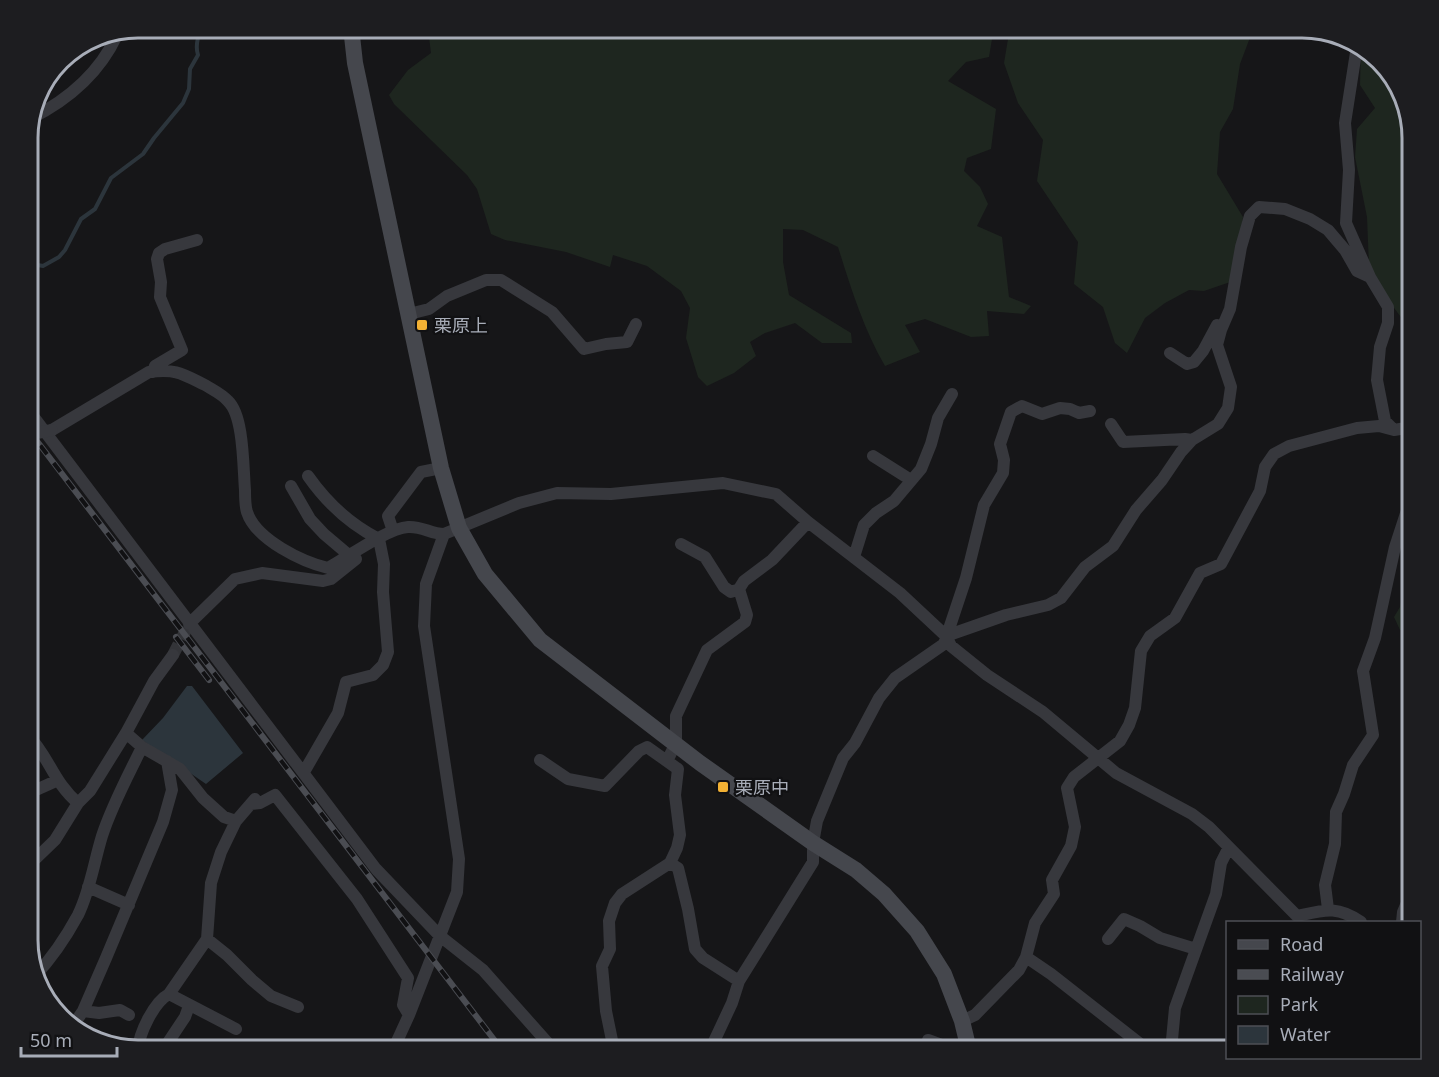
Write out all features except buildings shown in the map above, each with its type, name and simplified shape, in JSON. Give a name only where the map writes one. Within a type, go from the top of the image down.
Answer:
[{"type":"street","points":[[352,38],[355,63],[441,468],[452,531],[540,640],[813,843],[856,870],[884,894],[917,931],[944,974],[962,1021],[967,1040]]},
{"type":"street","points":[[41,114],[54,107],[79,88],[99,66],[114,40]]},
{"type":"street","points":[[1356,54],[1345,123],[1349,170],[1346,223],[1370,277],[1388,307],[1388,323],[1380,347],[1377,380],[1385,421],[1394,430]]},
{"type":"street","points":[[946,636],[1006,615],[1048,605],[1061,598],[1085,567],[1113,546],[1136,510],[1162,480],[1181,452],[1192,440],[1218,424],[1228,408],[1231,387],[1217,345],[1230,309],[1230,300],[1250,216],[1259,207],[1285,209],[1311,219],[1328,230],[1345,250],[1357,271],[1370,277]]},
{"type":"street","points":[[153,372],[155,366],[182,350],[160,297],[161,282],[157,259],[159,253],[165,249],[197,240]]},
{"type":"street","points":[[409,314],[429,309],[447,296],[486,280],[501,280],[552,312],[584,349],[627,342],[636,324]]},
{"type":"street","points":[[1170,353],[1187,363],[1194,362],[1203,351],[1230,300]]},
{"type":"street","points":[[38,433],[52,430],[149,372],[168,370],[183,374],[214,390],[230,402],[237,417],[247,512],[252,521],[263,534],[285,551],[314,565],[328,568],[393,531],[407,527],[424,528],[436,534],[452,531],[519,503],[557,493],[611,494],[723,483],[776,494],[808,522],[900,593],[946,636],[951,646],[987,675],[1043,712],[1100,759],[1131,781],[1192,814],[1209,827],[1228,849],[1297,916],[1328,909],[1350,915],[1359,921]]},
{"type":"street","points":[[854,557],[864,525],[876,513],[894,501],[921,469],[932,444],[938,418],[952,394]]},
{"type":"street","points":[[715,1040],[732,1003],[739,981],[813,862],[813,843],[817,821],[843,758],[855,743],[879,698],[895,678],[944,644],[966,578],[984,505],[1003,473],[1004,460],[1000,444],[1011,412],[1022,406],[1042,414],[1060,408],[1079,413],[1090,411]]},
{"type":"street","points":[[38,423],[376,869],[440,936],[483,970],[545,1040]]},
{"type":"street","points":[[1111,424],[1123,442],[1192,440]]},
{"type":"street","points":[[962,1021],[975,1016],[1019,970],[1026,957],[1035,923],[1054,894],[1052,880],[1071,846],[1075,827],[1067,788],[1074,777],[1100,759],[1120,741],[1135,708],[1141,651],[1150,636],[1175,618],[1200,573],[1221,564],[1260,491],[1265,467],[1274,454],[1289,446],[1357,428],[1379,426],[1402,430]]},
{"type":"street","points":[[873,456],[911,480]]},
{"type":"street","points":[[393,531],[388,516],[421,472],[441,468]]},
{"type":"street","points":[[308,476],[333,506],[363,531],[379,539]]},
{"type":"street","points":[[189,624],[235,579],[262,573],[323,581],[331,579],[358,558],[324,534],[310,519],[291,486]]},
{"type":"street","points":[[681,544],[705,557],[724,587],[731,592],[739,589],[744,581],[772,560],[808,522]]},
{"type":"street","points":[[1328,909],[1325,885],[1335,844],[1336,812],[1353,765],[1373,735],[1363,671],[1375,638],[1395,547],[1402,526]]},
{"type":"street","points":[[398,1040],[457,892],[459,859],[424,626],[426,584],[452,531]]},
{"type":"street","points":[[304,772],[338,713],[346,682],[373,675],[383,665],[388,652],[383,592],[384,564],[379,539]]},
{"type":"street","points":[[668,762],[676,743],[676,716],[707,650],[745,622],[747,615],[739,589]]},
{"type":"street","points":[[38,856],[55,840],[78,803],[90,791],[126,733],[154,681],[173,655]]},
{"type":"street","points":[[126,733],[142,747],[180,769],[203,798],[224,817],[236,821]]},
{"type":"street","points":[[38,744],[56,781],[78,803]]},
{"type":"street","points":[[42,969],[78,915],[103,835],[120,792],[142,747]]},
{"type":"street","points":[[540,760],[568,779],[605,786],[639,751],[647,747],[678,769],[675,795],[680,835],[677,848],[670,863],[622,894],[615,903],[609,921],[610,948],[602,966],[606,1011],[612,1040]]},
{"type":"street","points":[[77,1019],[129,905],[163,822],[172,790],[167,762]]},
{"type":"street","points":[[38,789],[56,781]]},
{"type":"street","points":[[139,1040],[161,998],[169,994],[207,939],[211,883],[221,852],[236,821],[253,802],[260,803],[275,795],[357,899],[408,978],[403,1005],[409,1015]]},
{"type":"street","points":[[1172,1040],[1175,1008],[1216,894],[1221,863],[1228,849]]},
{"type":"street","points":[[670,863],[678,868],[695,948],[703,958],[739,981]]},
{"type":"street","points":[[88,887],[129,905]]},
{"type":"street","points":[[1108,939],[1124,920],[1160,938],[1196,949]]},
{"type":"street","points":[[207,939],[272,996],[298,1007]]},
{"type":"street","points":[[1026,957],[1135,1040]]},
{"type":"street","points":[[169,994],[237,1029]]},
{"type":"street","points":[[170,1040],[185,1017],[189,1006]]},
{"type":"street","points":[[82,1011],[99,1013],[120,1010],[129,1015]]},
{"type":"green space","points":[[429,38],[992,38],[989,57],[966,62],[948,81],[996,109],[991,149],[967,158],[964,171],[980,187],[988,204],[977,226],[1002,237],[1009,297],[1031,306],[1024,314],[987,311],[989,336],[971,337],[925,319],[905,325],[920,352],[885,366],[864,322],[838,247],[803,230],[783,229],[783,262],[789,295],[851,333],[852,343],[822,343],[795,323],[765,333],[750,342],[756,356],[734,373],[707,386],[698,377],[686,338],[690,308],[681,291],[647,266],[613,255],[610,267],[566,252],[505,240],[491,234],[477,189],[467,175],[394,104],[389,95],[408,70],[431,53]]},
{"type":"green space","points":[[1008,38],[1250,38],[1240,64],[1233,109],[1220,132],[1217,174],[1243,217],[1236,280],[1204,291],[1189,290],[1165,303],[1145,318],[1127,353],[1115,343],[1103,307],[1074,284],[1078,242],[1037,181],[1043,140],[1018,103],[1004,63]]},
{"type":"green space","points":[[1361,57],[1385,82],[1400,118],[1402,138],[1402,319],[1371,277],[1369,266],[1367,217],[1355,157],[1357,129],[1375,108],[1360,85]]},
{"type":"green space","points":[[1402,596],[1402,630],[1394,617],[1400,607]]},
{"type":"water","points":[[187,686],[192,686],[243,753],[206,784],[142,740],[163,718]]},
{"type":"waterway","points":[[38,265],[43,266],[59,257],[81,219],[95,209],[111,178],[143,154],[183,103],[189,89],[190,69],[198,55],[198,38]]},
{"type":"tunnel","points":[[173,655],[189,624]]},
{"type":"railway","points":[[38,442],[494,1040]]},
{"type":"railway","points":[[176,637],[209,680]]},
{"type":"place","name":"栗原上","points":[[422,325]]},
{"type":"place","name":"栗原中","points":[[723,787]]}]
